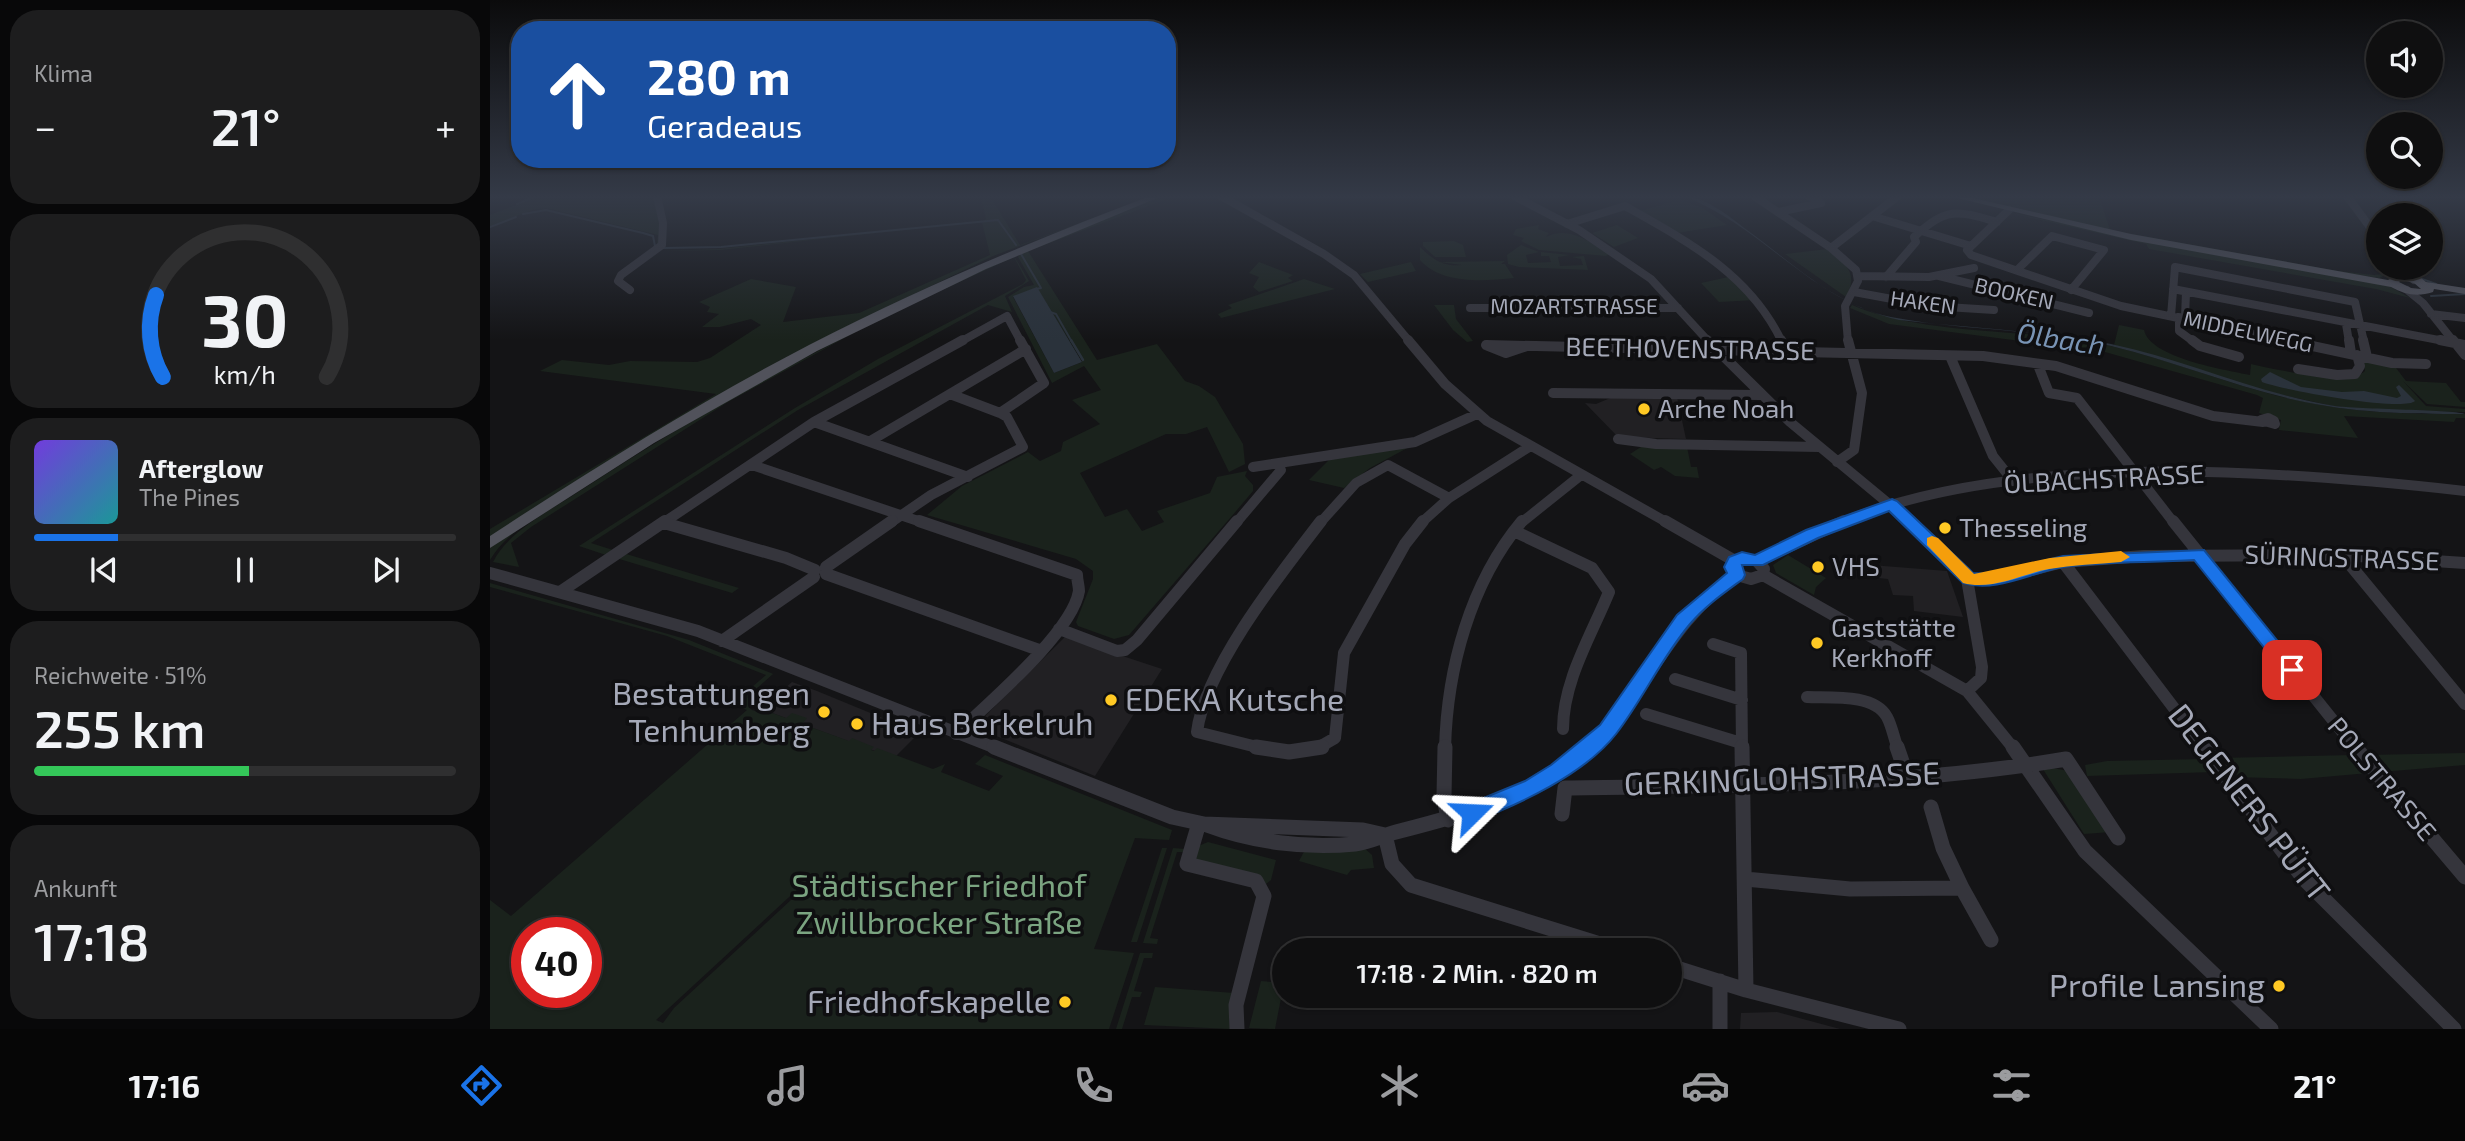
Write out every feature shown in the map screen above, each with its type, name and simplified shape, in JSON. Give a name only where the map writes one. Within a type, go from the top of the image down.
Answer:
[{"type":"main road","points":[[490,543],[626,453],[757,377],[934,286],[1031,244]]},
{"type":"main road","points":[[2165,244],[2366,277]]},
{"type":"main road","points":[[2400,280],[2407,290],[2425,293],[2465,292]]},
{"type":"main road","points":[[2415,280],[2425,293]]},
{"type":"street","points":[[630,290],[618,281],[621,275],[662,244]]},
{"type":"street","points":[[1307,244],[1354,275],[1445,384],[1476,414],[1529,447],[1735,561]]},
{"type":"street","points":[[1598,244],[1644,274],[1761,395],[1837,462],[1892,504],[1969,579],[1967,591],[1982,667],[1981,678],[1967,691]]},
{"type":"street","points":[[1690,244],[1715,260],[1754,293],[1778,330],[1786,351]]},
{"type":"street","points":[[1825,244],[1850,262],[1858,276],[1850,298],[1845,331],[1861,386],[1861,414],[1854,450],[1837,462]]},
{"type":"street","points":[[1831,248],[1836,244]]},
{"type":"street","points":[[1886,277],[1914,244]]},
{"type":"street","name":"MIDDELWEGG","points":[[1964,244],[1971,246],[1967,250],[1971,255],[2121,306],[2392,363],[2426,364]]},
{"type":"street","points":[[2017,270],[2044,244]]},
{"type":"street","points":[[2071,290],[2104,250],[2082,244]]},
{"type":"street","points":[[2239,357],[2187,339],[2179,331],[2173,289],[2175,267],[2355,302],[2361,327],[2358,355]]},
{"type":"street","points":[[1858,276],[1939,276],[1974,268]]},
{"type":"street","name":"BOOKEN","points":[[1939,276],[2037,298],[2089,313]]},
{"type":"street","points":[[2173,289],[2460,345]]},
{"type":"street","points":[[2178,317],[2186,292]]},
{"type":"street","points":[[2425,293],[2431,314],[2460,345],[2465,355]]},
{"type":"street","name":"HAKEN","points":[[1850,298],[1994,310]]},
{"type":"street","name":"MOZARTSTRASSE","points":[[1470,308],[1678,308]]},
{"type":"street","points":[[2431,314],[2465,318]]},
{"type":"street","points":[[560,592],[814,422],[1007,316],[1044,383],[1000,413]]},
{"type":"street","points":[[2298,369],[2337,375],[2355,374],[2360,366],[2346,324]]},
{"type":"street","name":"BEETHOVENSTRASSE","points":[[1528,346],[1983,356],[2056,366],[2133,388],[2214,416],[2252,423],[2263,422]]},
{"type":"street","points":[[872,440],[1026,349]]},
{"type":"street","points":[[1950,356],[1993,456],[2013,481]]},
{"type":"street","name":"POLSTRASSE","points":[[2038,365],[2050,394],[2077,398],[2198,554],[2375,773],[2465,877]]},
{"type":"street","points":[[1553,393],[1761,395]]},
{"type":"street","points":[[722,640],[931,495],[1023,447],[1007,417],[950,394]]},
{"type":"street","points":[[1564,400],[1594,401],[1608,394]]},
{"type":"street","points":[[1254,467],[1415,442],[1476,414]]},
{"type":"street","points":[[814,422],[872,440],[968,477]]},
{"type":"street","points":[[1618,439],[1656,444],[1819,447]]},
{"type":"street","points":[[1449,498],[1397,467],[1378,468],[1364,477],[1330,510],[1268,594],[1243,633],[1194,722],[1196,732],[1235,745],[1287,751],[1322,750],[1335,738],[1343,653],[1412,534],[1449,498],[1529,447]]},
{"type":"street","points":[[752,465],[1077,575],[1082,586],[1071,615],[956,734]]},
{"type":"street","points":[[1059,629],[1117,650],[1125,650],[1137,640],[1281,470]]},
{"type":"street","points":[[1448,820],[1444,808],[1444,756],[1448,695],[1457,658],[1481,590],[1514,531],[1532,511],[1581,475]]},
{"type":"street","name":"ÖLBACHSTRASSE","points":[[1757,561],[1812,534],[1892,504],[2013,481],[2315,477],[2465,491]]},
{"type":"street","points":[[664,523],[786,558],[1039,650]]},
{"type":"street","points":[[1514,531],[1592,568],[1609,592],[1583,655],[1574,667],[1574,677],[1562,711],[1563,729]]},
{"type":"street","name":"SÜRINGSTRASSE","points":[[1969,579],[1991,580],[2063,562],[2198,554],[2342,555],[2465,563]]},
{"type":"street","points":[[2342,555],[2465,704]]},
{"type":"street","points":[[1763,575],[1764,569],[1757,561],[1742,558],[1735,561],[1732,567],[1737,575],[1751,579],[1763,575],[1967,691],[1991,715],[2085,851],[2114,882],[2242,998],[2271,1029]]},
{"type":"street","name":"DEGENERS PÜTT","points":[[2063,562],[2304,879],[2454,1029]]},
{"type":"street","points":[[490,573],[722,640],[1135,804],[1202,823],[1220,831],[1299,843],[1370,842],[1385,835],[1448,820],[1532,787],[1607,731],[1683,620],[1703,600],[1737,575]]},
{"type":"street","points":[[1713,645],[1741,653],[1746,990]]},
{"type":"street","points":[[1675,679],[1742,700]]},
{"type":"street","points":[[1807,697],[1868,702],[1879,707],[1886,715],[1907,776]]},
{"type":"street","points":[[1646,714],[1741,743]]},
{"type":"street","name":"GERKINGLOHSTRASSE","points":[[1562,814],[1565,789],[1742,786],[1907,776],[2066,759],[2118,838]]},
{"type":"street","points":[[1931,807],[1943,848],[1991,940]]},
{"type":"street","points":[[1202,823],[1186,864],[1256,881],[1264,896],[1236,1005],[1237,1029]]},
{"type":"street","points":[[1385,835],[1387,857],[1395,873],[1411,885],[1581,938]]},
{"type":"street","points":[[1745,879],[1850,889],[1962,888]]},
{"type":"street","points":[[1682,969],[1746,990],[1899,1029]]},
{"type":"street","points":[[1720,981],[1720,1029]]},
{"type":"shaded area","points":[[1764,244],[1814,281],[1788,262]]},
{"type":"shaded area","points":[[1037,287],[1082,362],[1054,373],[1013,296]]},
{"type":"shaded area","points":[[1878,313],[1891,317],[1935,324],[1899,320]]},
{"type":"shaded area","points":[[1935,324],[2005,330],[2033,333],[1974,328]]},
{"type":"shaded area","points":[[2033,333],[2111,344],[2306,401],[2335,406],[2465,414],[2337,408],[2295,400],[2249,388],[2111,346]]},
{"type":"shaded area","points":[[2270,372],[2301,387],[2342,392],[2364,391],[2397,398],[2401,396],[2396,387],[2399,385],[2415,401],[2389,404],[2293,390],[2262,382],[2261,379]]},
{"type":"shaded area","points":[[1615,396],[1677,397],[1686,439],[1618,437],[1585,403],[1596,404]]},
{"type":"shaded area","points":[[1871,565],[1947,571],[1963,617],[1914,611],[1913,596],[1893,595],[1888,579],[1869,577],[1866,568]]},
{"type":"shaded area","points":[[1065,637],[1162,669],[1095,776],[974,727]]},
{"type":"shaded area","name":"Haus Berkelruh","points":[[792,682],[919,733],[894,758],[756,707],[768,696],[775,697]]},
{"type":"shaded area","points":[[1777,1012],[1840,1029],[1740,1029],[1741,1013]]},
{"type":"green space","points":[[775,244],[720,250],[660,251]]},
{"type":"green space","points":[[987,244],[1025,244],[993,256],[834,333],[490,537],[490,529],[716,394],[540,371],[562,360],[609,365],[630,361],[697,362],[710,358],[761,325],[751,319],[720,327],[702,327],[719,314],[707,312],[710,307],[699,302],[751,279],[796,287],[783,322],[859,313],[990,255]]},
{"type":"green space","points":[[1047,244],[1028,251],[1097,360],[1157,344],[1185,381],[1199,386],[1215,397],[1243,444],[1245,464],[1229,472],[1207,427],[1186,434],[1166,434],[1080,473],[1105,517],[1127,509],[1142,531],[1164,522],[1157,511],[1210,493],[1217,477],[1247,471],[1245,476],[1253,485],[1253,491],[1129,635],[1114,639],[1078,626],[1076,622],[1093,579],[1093,571],[1076,559],[927,515],[962,486],[1028,452],[1040,461],[1061,451],[1063,442],[1100,424],[1072,400],[1101,390],[1084,366],[1052,383],[1008,297],[1024,287],[1034,285],[1018,257],[1023,251],[852,331],[687,422],[531,520],[508,538],[490,560],[490,548],[550,504],[714,403],[901,302],[1029,245]],"holes":[[[1037,288],[1082,362],[1054,373],[1013,297]]]},
{"type":"green space","points":[[1461,244],[1466,257],[1435,257],[1423,246]]},
{"type":"green space","points":[[1527,244],[1593,244],[1609,254],[1606,256],[1539,250]]},
{"type":"green space","points":[[2146,244],[2171,244],[2389,286],[2410,298],[2376,289],[2149,249]]},
{"type":"green space","points":[[2171,244],[2188,244],[2366,276],[2309,268]]},
{"type":"green space","points":[[1521,245],[1539,252],[1526,255],[1528,263],[1551,262],[1549,256],[1541,256],[1541,252],[1570,255],[1558,257],[1560,266],[1583,265],[1581,259],[1572,257],[1584,256],[1588,270],[1519,267],[1508,264],[1507,255]]},
{"type":"green space","points":[[1420,247],[1440,262],[1505,261],[1501,264],[1505,264],[1514,278],[1464,280],[1440,274],[1420,260]]},
{"type":"green space","points":[[1828,249],[1845,265],[1851,275],[1850,289],[1846,297],[1785,254]]},
{"type":"green space","points":[[1014,256],[1029,281],[1005,296],[1012,312],[988,305],[798,410],[591,543],[616,551],[609,556],[579,546],[795,408],[878,359],[1023,284],[1026,280],[1014,257],[906,306]]},
{"type":"green space","points":[[1259,262],[1293,275],[1288,278],[1293,281],[1259,292],[1253,287],[1259,277],[1249,273]]},
{"type":"green space","points":[[1411,262],[1416,271],[1368,282],[1360,274]]},
{"type":"green space","points":[[1733,276],[1756,300],[1719,302],[1701,283]]},
{"type":"green space","points":[[1304,279],[1335,289],[1221,318],[1218,314],[1232,308],[1228,305]]},
{"type":"green space","points":[[1434,305],[1454,305],[1456,319],[1473,341],[1467,342],[1453,330]]},
{"type":"green space","points":[[1852,305],[1878,314],[1937,326],[2087,341],[2166,361],[2270,394],[2338,408],[2465,414],[2465,418],[2456,418],[2454,422],[2344,416],[2358,438],[2279,430],[2281,420],[2259,413],[2263,398],[2257,395],[2105,352],[1889,324],[1850,308]]},
{"type":"green space","points":[[2119,325],[2144,330],[2149,340],[2174,355],[2207,366],[2250,375],[2251,364],[2311,375],[2344,377],[2365,371],[2363,360],[2393,364],[2406,381],[2446,383],[2461,402],[2465,402],[2465,407],[2427,404],[2403,381],[2426,406],[2465,409],[2465,412],[2381,411],[2333,406],[2265,391],[2114,345]]},
{"type":"green space","points":[[857,331],[728,402],[531,527],[511,543],[519,567],[493,562],[510,540],[546,512],[740,393]]},
{"type":"green space","points":[[1413,445],[1370,468],[1344,488],[1309,480],[1334,455]]},
{"type":"green space","points":[[1644,445],[1687,447],[1691,467],[1697,467],[1699,478],[1675,476],[1661,467],[1654,470],[1630,454]]},
{"type":"green space","points":[[623,553],[739,588],[732,593],[616,558]]},
{"type":"green space","points":[[1788,555],[1826,578],[1816,587],[1814,595],[1776,573],[1773,565]]},
{"type":"green space","name":"Städtischer Friedhof Zwillbrocker Straße","points":[[490,583],[689,640],[771,673],[773,674],[747,697],[755,703],[750,709],[757,712],[761,709],[786,718],[792,713],[807,718],[802,724],[849,741],[852,738],[874,747],[871,750],[874,751],[877,748],[933,769],[945,764],[941,772],[989,791],[1003,776],[975,764],[985,755],[1172,830],[1169,840],[1135,838],[1094,949],[1134,953],[1109,1029],[490,1029],[490,900],[511,916],[747,710],[732,704],[766,675],[667,636],[490,587]],"holes":[[[814,874],[817,876],[674,1008],[663,1023],[656,1020]]]},
{"type":"green space","points":[[2465,753],[2465,765],[2381,772],[2367,755]]},
{"type":"green space","points":[[2353,755],[2369,773],[2301,779],[2232,777],[2218,758]]},
{"type":"green space","points":[[2205,759],[2214,772],[2087,776],[2085,765],[2107,761]]},
{"type":"green space","points":[[2041,766],[2069,771],[2111,832],[2084,834]]},
{"type":"green space","points":[[1208,842],[1276,860],[1271,880],[1266,884],[1262,879],[1192,859],[1196,847]]},
{"type":"green space","points":[[1363,847],[1372,855],[1374,868],[1351,870],[1347,875],[1299,861],[1306,848]]},
{"type":"green space","points":[[1162,848],[1167,848],[1137,942],[1131,942]]},
{"type":"green space","points":[[1173,848],[1185,849],[1184,852],[1177,852],[1150,938],[1158,939],[1157,944],[1143,943]]},
{"type":"green space","points":[[1140,953],[1153,953],[1152,958],[1144,958],[1134,991],[1142,992],[1140,997],[1132,997],[1122,1029],[1116,1029]]},
{"type":"green space","points":[[1261,981],[1272,982],[1272,1008],[1279,1008],[1275,1029],[1249,1028]]},
{"type":"green space","points":[[1155,987],[1234,993],[1229,1018],[1230,1029],[1144,1025]]},
{"type":"waterway","points":[[664,248],[752,244]]},
{"type":"waterway","points":[[1021,254],[1041,288],[1036,289]]},
{"type":"waterway","points":[[2425,280],[2436,284]]},
{"type":"waterway","points":[[2431,296],[2465,294]]},
{"type":"waterway","points":[[1050,312],[1056,314],[1072,342]]},
{"type":"waterway","points":[[1071,340],[1083,360]]},
{"type":"slow traffic","points":[[1932,542],[1966,573],[1969,579],[1981,580],[1996,579],[2050,563],[2121,557]]},
{"type":"place","name":"Arche Noah","points":[[1644,409]]},
{"type":"place","name":"Thesseling","points":[[1945,528]]},
{"type":"place","name":"VHS","points":[[1818,567]]},
{"type":"place","name":"Gaststätte Kerkhoff","points":[[1817,643]]},
{"type":"place","name":"EDEKA Kutsche","points":[[1111,700]]},
{"type":"place","name":"Bestattungen Tenhumberg","points":[[824,712]]},
{"type":"place","name":"Haus Berkelruh","points":[[857,724]]},
{"type":"place","name":"Profile Lansing","points":[[2279,986]]},
{"type":"place","name":"Friedhofskapelle","points":[[1065,1002]]},
{"type":"route","points":[[1472,813],[1532,787],[1581,754],[1607,731],[1683,620],[1722,584],[1737,575],[1732,567],[1735,561],[1742,558],[1757,561],[1793,542],[1892,504],[1966,573],[1969,579],[1991,580],[2050,563],[2198,554],[2292,670]]},
{"type":"water label","name":"Ölbach","points":[[2061,339]]}]
